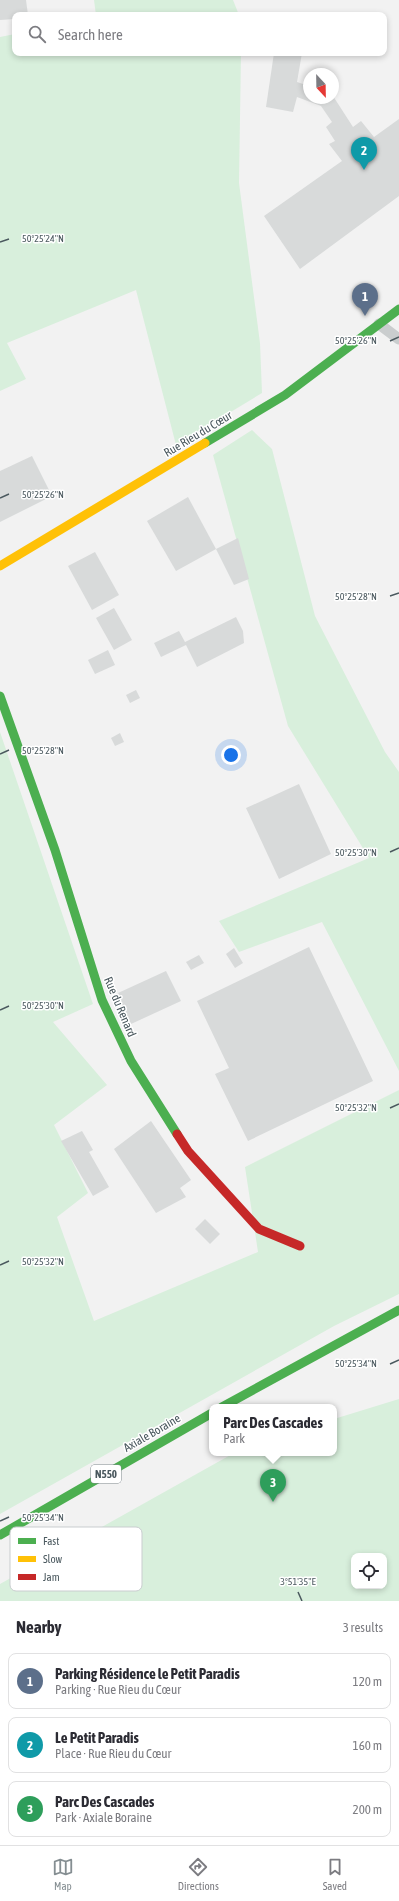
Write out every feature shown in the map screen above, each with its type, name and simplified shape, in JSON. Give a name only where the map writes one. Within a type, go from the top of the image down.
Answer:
[{"type":"street","name":"Rue Rieu du Cœur","points":[[0,566],[285,395],[399,309]]},
{"type":"street","name":"Rue du Renard","points":[[0,696],[55,850],[102,1000],[131,1061],[188,1151],[259,1229],[300,1246]]},
{"type":"street","points":[[227,1404],[399,1310]]},
{"type":"street","name":"Axiale Boraine","points":[[12,1527],[209,1414]]},
{"type":"street","name":"Axiale Boraine","points":[[0,1534],[10,1528]]},
{"type":"lane","points":[[379,324],[399,339]]},
{"type":"green space","points":[[94,0],[233,0],[238,12],[96,12]]},
{"type":"green space","points":[[12,35],[12,56],[241,56],[239,183],[260,343],[262,393],[176,445],[136,290],[7,343],[26,379],[0,391],[0,37]]},
{"type":"green space","points":[[252,430],[272,449],[315,616],[385,752],[399,772],[399,1071],[322,922],[239,952],[219,921],[369,858],[288,726],[213,455]]},
{"type":"green space","points":[[0,732],[93,1004],[53,1022],[107,1085],[54,1125],[88,1193],[57,1217],[94,1321],[258,1252],[245,1167],[399,1090],[399,1294],[334,1326],[0,1514]]},
{"type":"green space","points":[[399,1399],[399,1601],[0,1601],[0,1584],[10,1578],[10,1591],[142,1591],[142,1527],[102,1527],[229,1456],[337,1456],[337,1418]]},
{"type":"building","points":[[0,0],[26,0],[28,12],[12,12],[12,19],[0,20]]},
{"type":"building","points":[[274,56],[301,56],[297,82],[303,84],[303,99],[297,97],[293,112],[266,107]]},
{"type":"building","points":[[316,104],[338,104],[353,127],[361,121],[374,137],[399,119],[399,196],[300,269],[264,216],[342,161],[329,144],[335,141],[326,127],[332,122],[321,106]]},
{"type":"building","points":[[32,456],[52,496],[0,522],[0,471]]},
{"type":"building","points":[[188,497],[216,549],[176,571],[147,521]]},
{"type":"building","points":[[238,538],[249,579],[234,585],[216,549]]},
{"type":"building","points":[[95,552],[119,595],[92,610],[68,566]]},
{"type":"building","points":[[114,608],[132,640],[114,650],[96,618]]},
{"type":"building","points":[[236,617],[243,631],[244,643],[197,667],[186,645],[161,657],[154,643],[179,631],[185,642]]},
{"type":"building","points":[[108,650],[115,665],[95,674],[88,660]]},
{"type":"building","points":[[136,690],[140,698],[130,703],[126,695]]},
{"type":"building","points":[[120,733],[124,742],[115,746],[111,738]]},
{"type":"building","points":[[299,784],[331,854],[279,879],[246,808]]},
{"type":"building","points":[[309,947],[373,1081],[248,1141],[215,1074],[229,1068],[197,1001]]},
{"type":"building","points":[[234,948],[243,963],[235,968],[226,954]]},
{"type":"building","points":[[199,955],[204,963],[191,970],[186,962]]},
{"type":"building","points":[[166,971],[181,1001],[131,1024],[119,999],[121,999],[118,993]]},
{"type":"building","points":[[151,1121],[191,1180],[180,1188],[186,1197],[156,1213],[114,1149]]},
{"type":"building","points":[[82,1131],[93,1150],[89,1152],[109,1187],[93,1196],[61,1141]]},
{"type":"building","points":[[205,1219],[220,1234],[210,1244],[195,1229]]},
{"type":"traffic: fast","points":[[205,443],[285,395],[399,309]]},
{"type":"traffic: fast","points":[[0,696],[55,850],[102,1000],[131,1061],[177,1134]]},
{"type":"traffic: fast","points":[[227,1404],[399,1310]]},
{"type":"traffic: fast","points":[[14,1527],[209,1415]]},
{"type":"traffic: fast","points":[[0,1535],[10,1529]]},
{"type":"traffic: slow","points":[[0,566],[205,443]]},
{"type":"traffic: jam","points":[[177,1134],[188,1151],[259,1229],[300,1246]]},
{"type":"place","name":"Le Petit Paradis","points":[[364,170]]},
{"type":"place","name":"Parking Résidence le Petit Paradis","points":[[365,316]]},
{"type":"place","name":"Parc Des Cascades","points":[[273,1502]]}]
